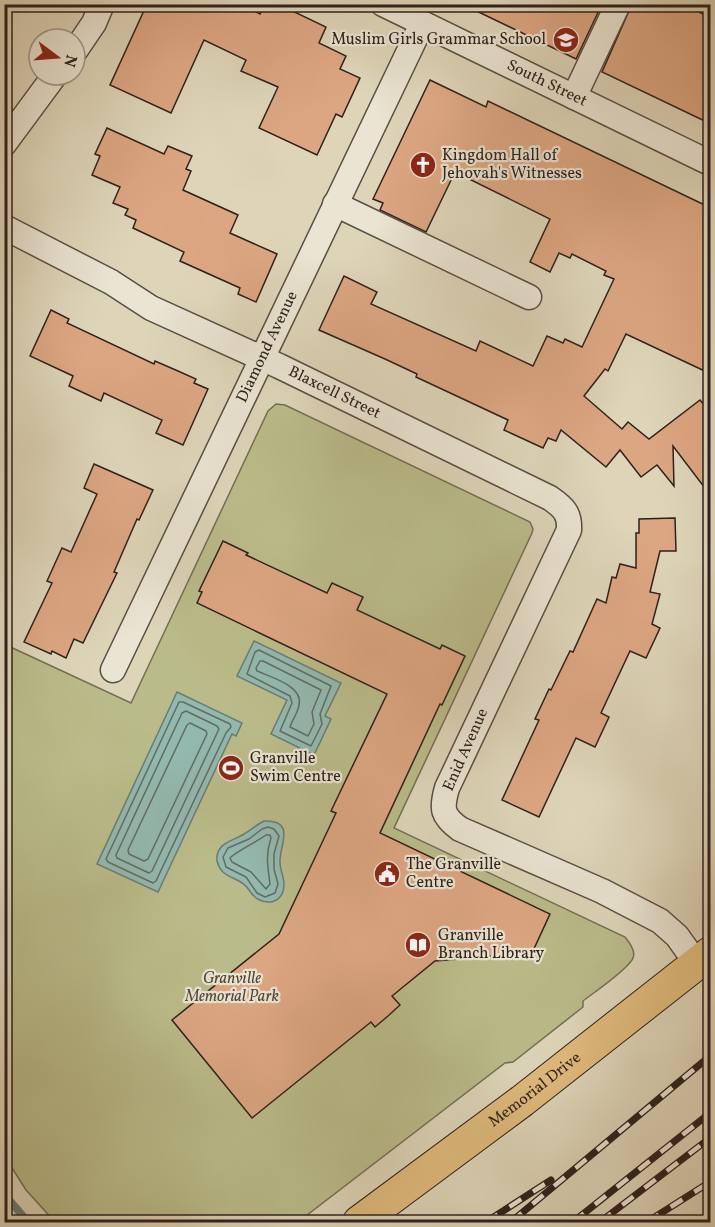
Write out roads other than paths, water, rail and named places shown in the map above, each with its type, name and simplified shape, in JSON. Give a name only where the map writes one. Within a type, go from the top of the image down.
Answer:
[{"type":"main road","name":"Memorial Drive","points":[[359,1222],[522,1101],[704,958]]},
{"type":"street","points":[[87,33],[102,4]]},
{"type":"street","name":"South Street","points":[[383,4],[711,163]]},
{"type":"street","points":[[574,97],[618,4]]},
{"type":"street","name":"Diamond Avenue","points":[[113,670],[422,24]]},
{"type":"street","points":[[4,144],[46,87]]},
{"type":"street","points":[[335,204],[528,297]]},
{"type":"street","name":"Blaxcell Street","points":[[4,227],[111,282],[151,308],[261,357],[550,498],[567,513]]},
{"type":"street","name":"Enid Avenue","points":[[567,513],[570,521],[569,530],[447,788],[443,809],[446,817],[460,829],[602,891],[660,921],[704,958]]},
{"type":"water","points":[[254,641],[341,683],[325,716],[331,719],[314,755],[271,734],[287,700],[237,676]]},
{"type":"water","points":[[177,692],[242,723],[236,736],[232,734],[158,892],[97,864]]},
{"type":"water","points":[[264,821],[280,825],[284,835],[280,856],[284,881],[283,892],[280,897],[270,902],[264,902],[253,896],[246,886],[223,872],[217,861],[217,855],[222,846]]},
{"type":"waterway","points":[[4,1194],[28,1222]]},
{"type":"railway","points":[[511,1222],[710,1056]]},
{"type":"railway","points":[[573,1222],[710,1113]]},
{"type":"railway","points":[[600,1222],[710,1138]]},
{"type":"railway","points":[[486,1222],[551,1180]]},
{"type":"railway","points":[[647,1222],[710,1182]]},
{"type":"place","name":"Muslim Girls Grammar School","points":[[566,40]]},
{"type":"place","name":"Kingdom Hall of Jehovah's Witnesses","points":[[423,165]]},
{"type":"place","name":"Granville Swim Centre","points":[[231,768]]},
{"type":"place","name":"The Granville Centre","points":[[387,874]]},
{"type":"place","name":"Granville Branch Library","points":[[418,945]]},
{"type":"park label","name":"Granville Memorial Park","points":[[232,988]]}]
